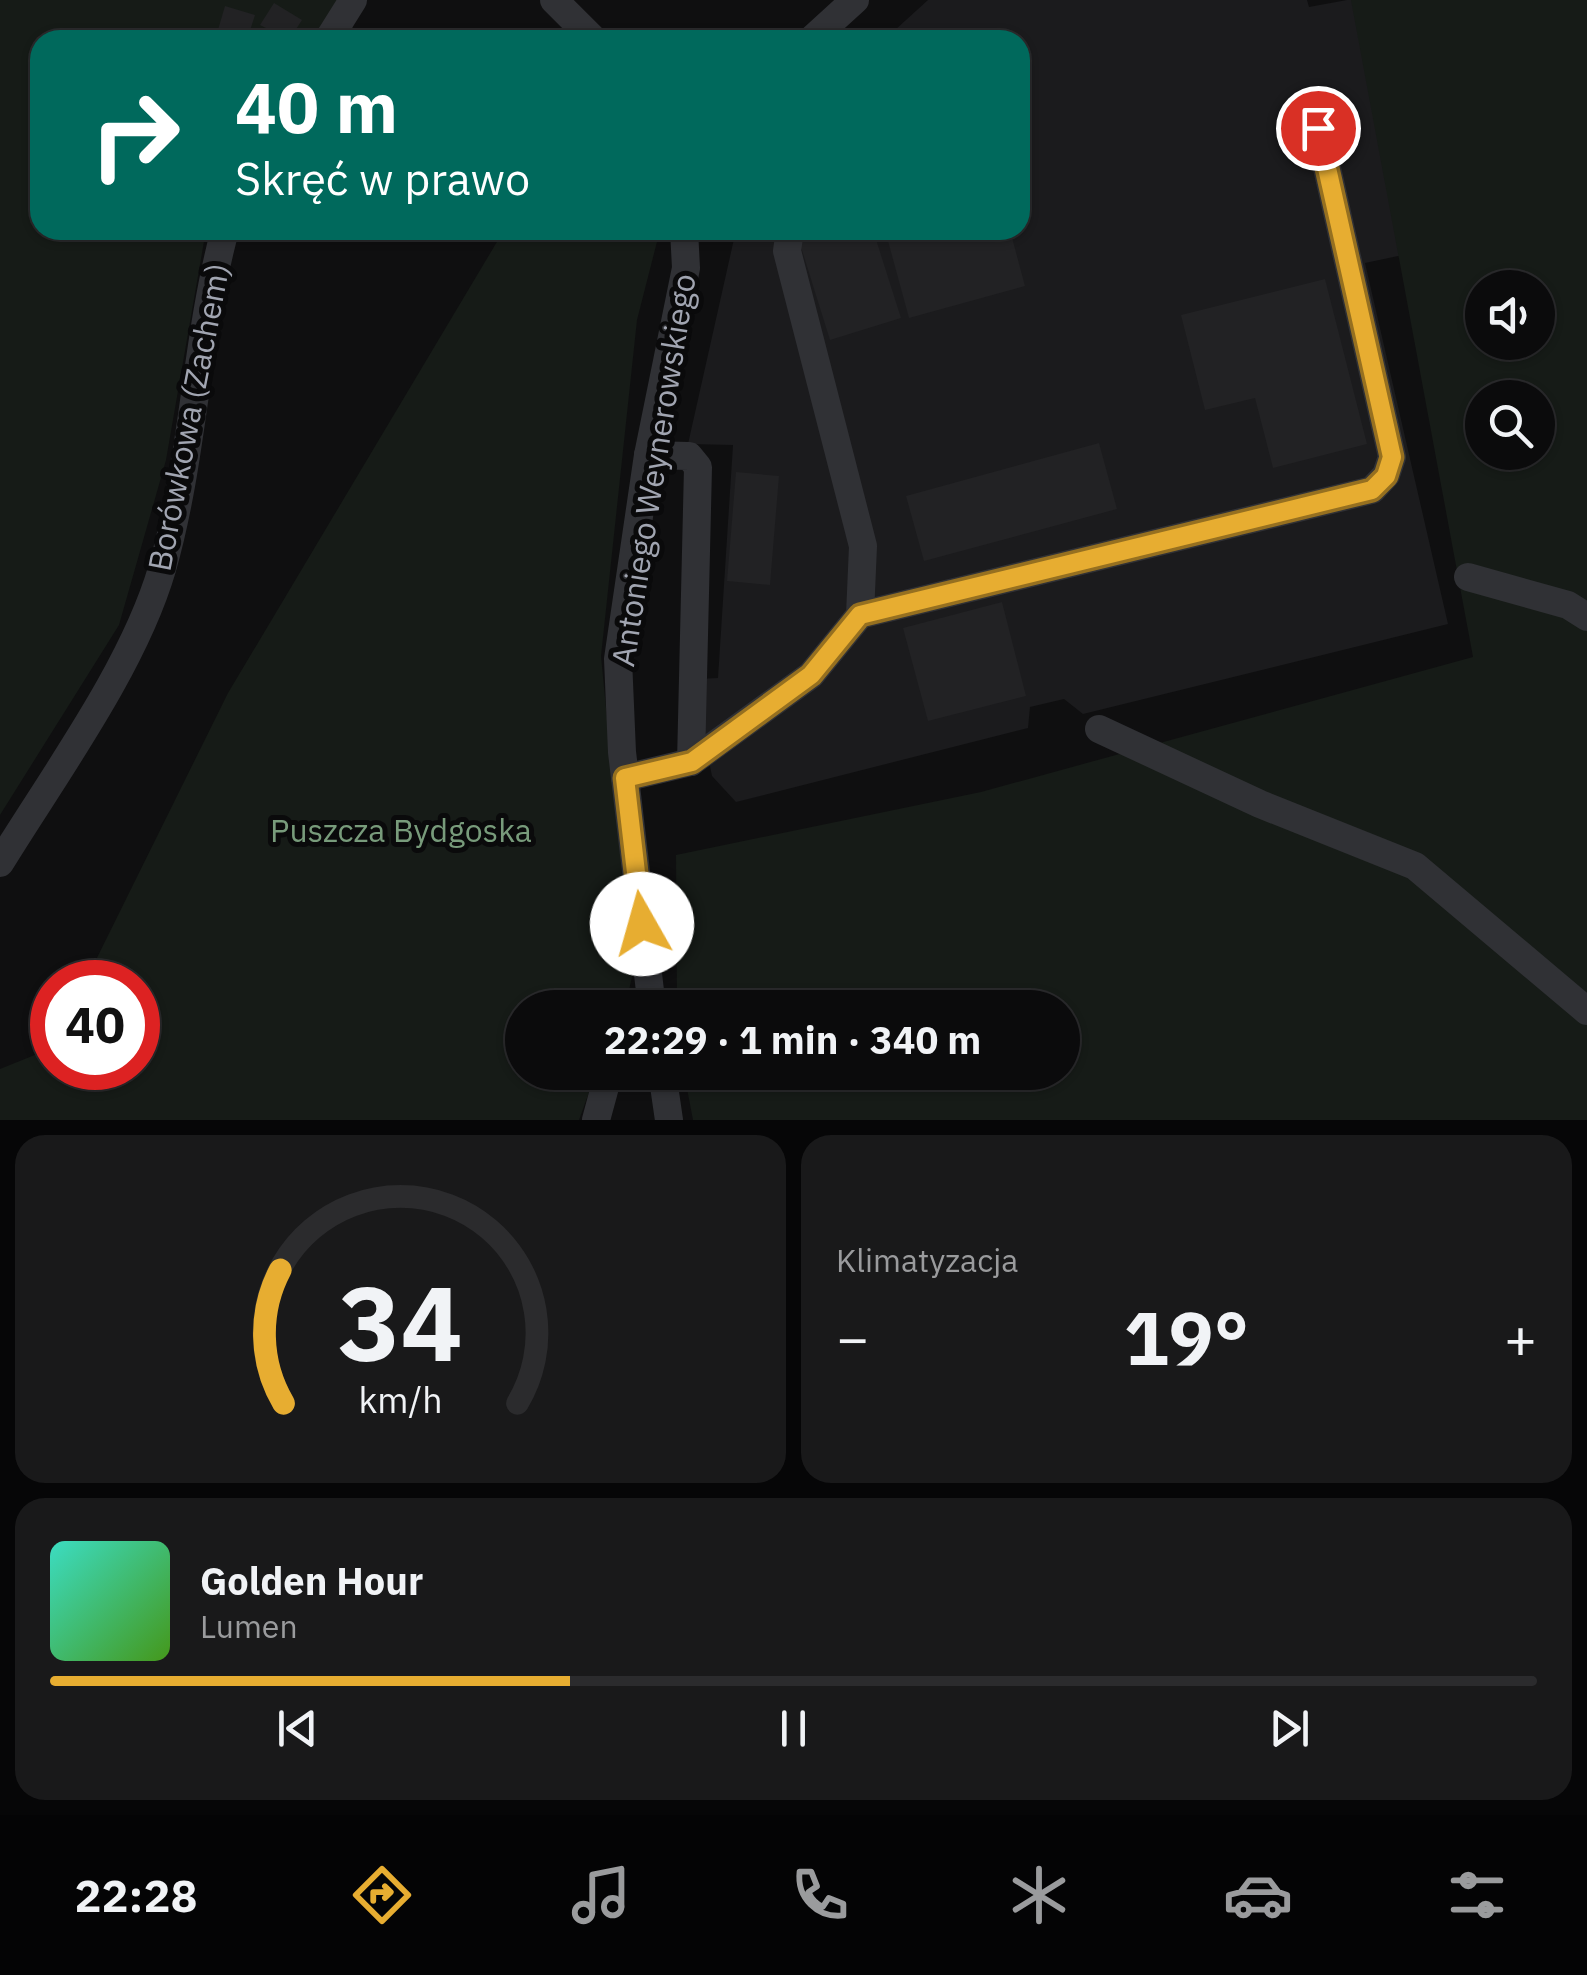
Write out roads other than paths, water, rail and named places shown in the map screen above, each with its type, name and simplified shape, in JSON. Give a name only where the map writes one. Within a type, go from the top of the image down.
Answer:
[{"type":"street","points":[[334,30],[353,0]]},
{"type":"street","points":[[554,0],[584,30]]},
{"type":"street","points":[[822,30],[855,0]]},
{"type":"street","points":[[860,615],[1372,490],[1386,476],[1392,457],[1318,128]]},
{"type":"street","name":"Borówkowa (Zachem)","points":[[0,864],[52,780],[151,602],[177,507],[221,240]]},
{"type":"street","name":"Antoniego Weynerowskiego","points":[[648,990],[625,778],[618,659],[648,455],[686,268],[685,240]]},
{"type":"street","points":[[625,778],[692,762],[811,675],[860,615],[863,546],[787,251],[789,240]]},
{"type":"street","points":[[648,455],[689,456],[698,467],[692,762]]},
{"type":"street","points":[[1468,576],[1568,606],[1587,617]]},
{"type":"street","points":[[1099,730],[1260,804],[1415,866],[1587,1011]]},
{"type":"street","points":[[596,1120],[604,1090]]},
{"type":"street","points":[[664,1090],[668,1120]]},
{"type":"park label","name":"Puszcza Bydgoska","points":[[401,830]]}]
